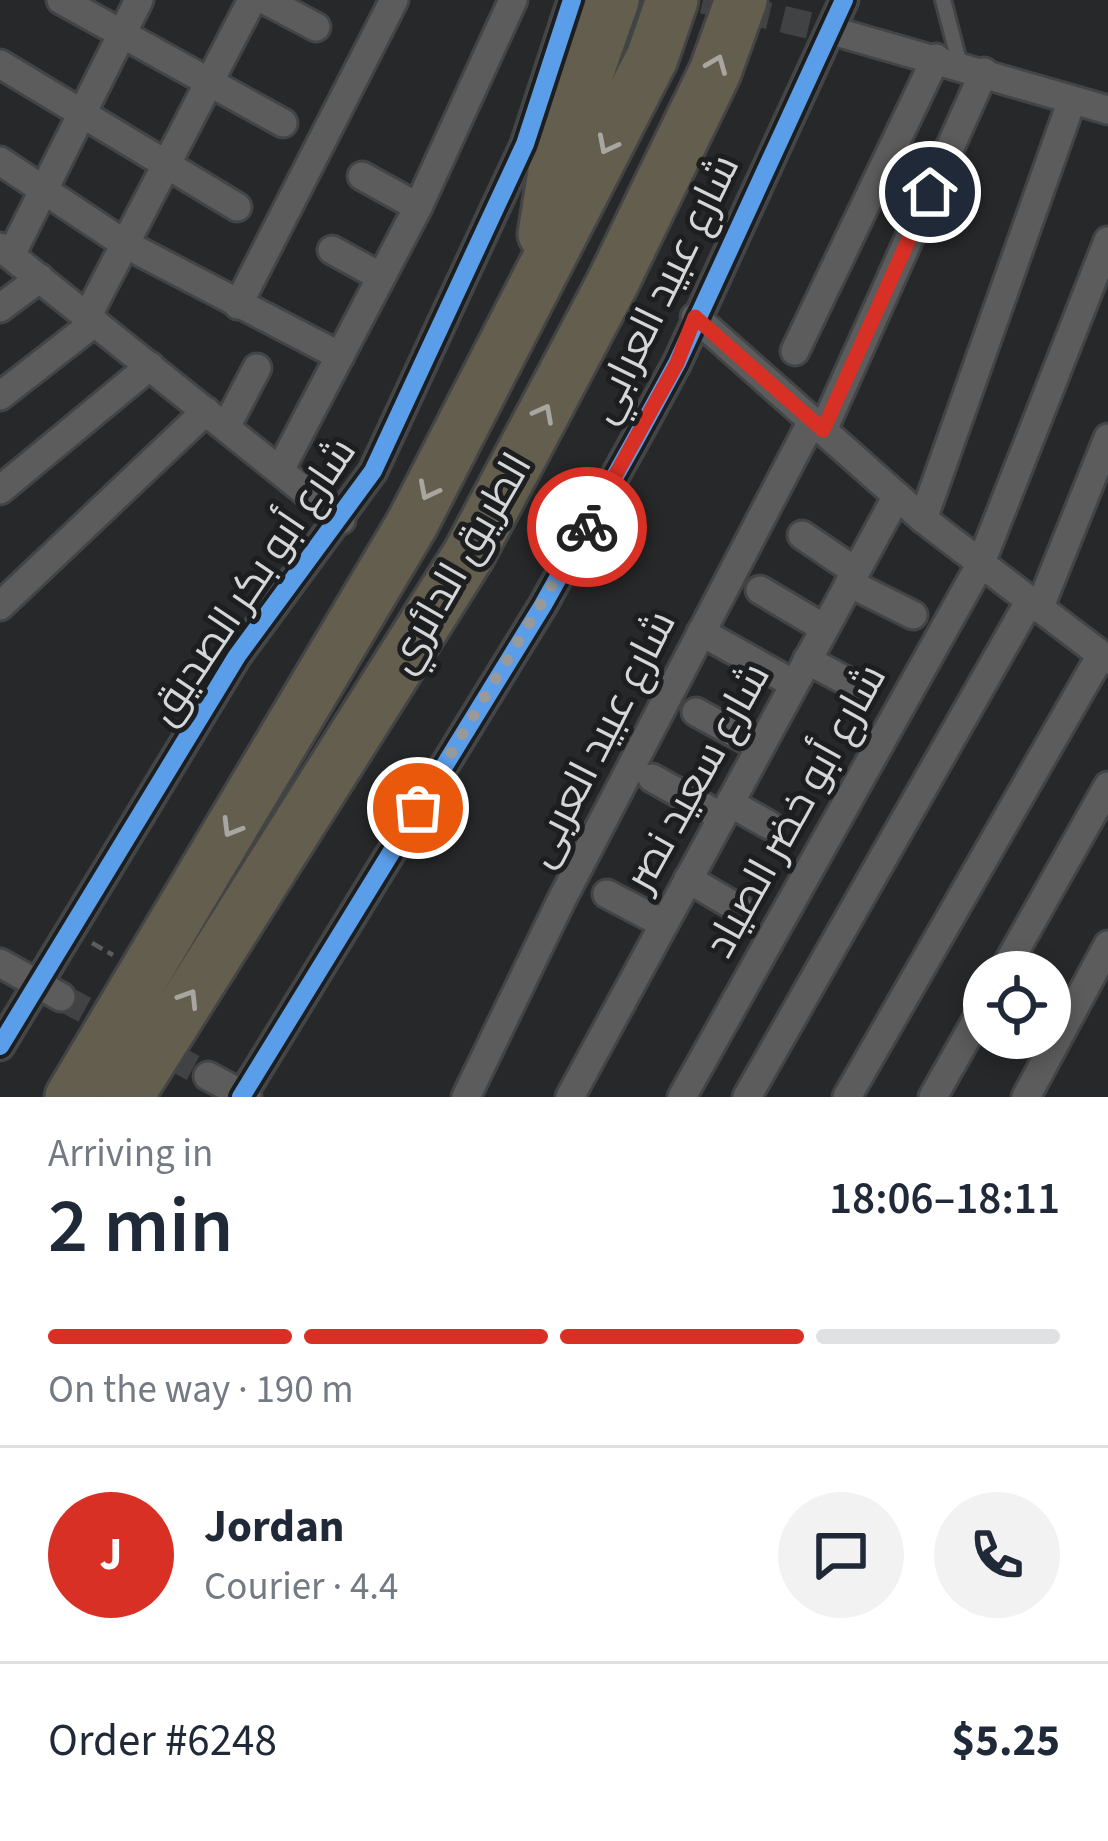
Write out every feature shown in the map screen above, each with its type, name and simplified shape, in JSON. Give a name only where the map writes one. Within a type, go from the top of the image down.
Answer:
[{"type":"highway","points":[[536,283],[555,166],[614,0]]},
{"type":"highway","name":"الطريق الدائري","points":[[101,1093],[412,524],[652,58],[672,0]]},
{"type":"highway","name":"الطريق الدائري","points":[[101,1093],[469,554],[613,284],[715,72],[741,0]]},
{"type":"street","points":[[61,0],[284,123]]},
{"type":"street","points":[[139,0],[44,190],[6,251],[341,520]]},
{"type":"street","points":[[0,396],[91,320],[125,244],[252,0]]},
{"type":"street","points":[[265,0],[316,27]]},
{"type":"street","points":[[238,305],[394,0]]},
{"type":"street","points":[[280,470],[418,206],[513,0]]},
{"type":"street","name":"شارع أبو بكر الصديق","points":[[0,1046],[50,991],[237,656],[374,471],[524,144],[572,0]]},
{"type":"street","name":"شارع عبيد العرابي","points":[[244,1096],[543,604],[677,363],[844,0]]},
{"type":"street","points":[[833,32],[1108,110]]},
{"type":"street","points":[[0,64],[237,207]]},
{"type":"street","points":[[795,351],[960,65]]},
{"type":"street","name":"شارع عبيد العربى","points":[[466,1097],[701,632],[817,426],[960,65]]},
{"type":"street","points":[[923,519],[1072,100]]},
{"type":"street","points":[[0,161],[125,244],[340,356]]},
{"type":"street","points":[[362,176],[418,206]]},
{"type":"street","name":"شارع أبو خضر الصياد","points":[[682,1097],[980,565],[1108,241]]},
{"type":"street","points":[[332,250],[381,277]]},
{"type":"street","points":[[0,308],[40,278]]},
{"type":"street","points":[[695,317],[923,519],[1104,658],[847,1097]]},
{"type":"street","points":[[0,490],[150,366]]},
{"type":"street","points":[[0,606],[216,419],[257,368]]},
{"type":"street","points":[[747,1097],[1034,605],[1108,438]]},
{"type":"street","name":"شارع سعيد نصر","points":[[570,1097],[897,496]]},
{"type":"street","points":[[802,535],[852,577],[913,615]]},
{"type":"street","points":[[760,590],[824,628]]},
{"type":"street","points":[[701,632],[801,672],[854,685]]},
{"type":"street","points":[[696,712],[760,747]]},
{"type":"street","points":[[652,778],[769,825]]},
{"type":"street","points":[[1016,951],[1108,786]]},
{"type":"street","points":[[688,879],[741,910]]},
{"type":"street","points":[[607,895],[664,924]]},
{"type":"street","points":[[1026,1097],[1108,945]]},
{"type":"street","points":[[0,963],[50,991]]},
{"type":"street","points":[[933,1097],[963,1043]]},
{"type":"street","points":[[208,1076],[244,1096]]},
{"type":"lane","points":[[943,0],[960,65]]},
{"type":"tunnel","points":[[703,0],[833,31]]},
{"type":"tunnel","points":[[61,997],[208,1076]]},
{"type":"cycle path","points":[[0,1046],[237,656],[373,471],[525,144],[572,0]]},
{"type":"cycle path","points":[[241,1097],[543,605],[634,442],[677,363],[844,0]]},
{"type":"way so far","points":[[418,808],[587,527]]},
{"type":"route","points":[[587,527],[677,363],[695,317],[823,430],[930,192]]}]
